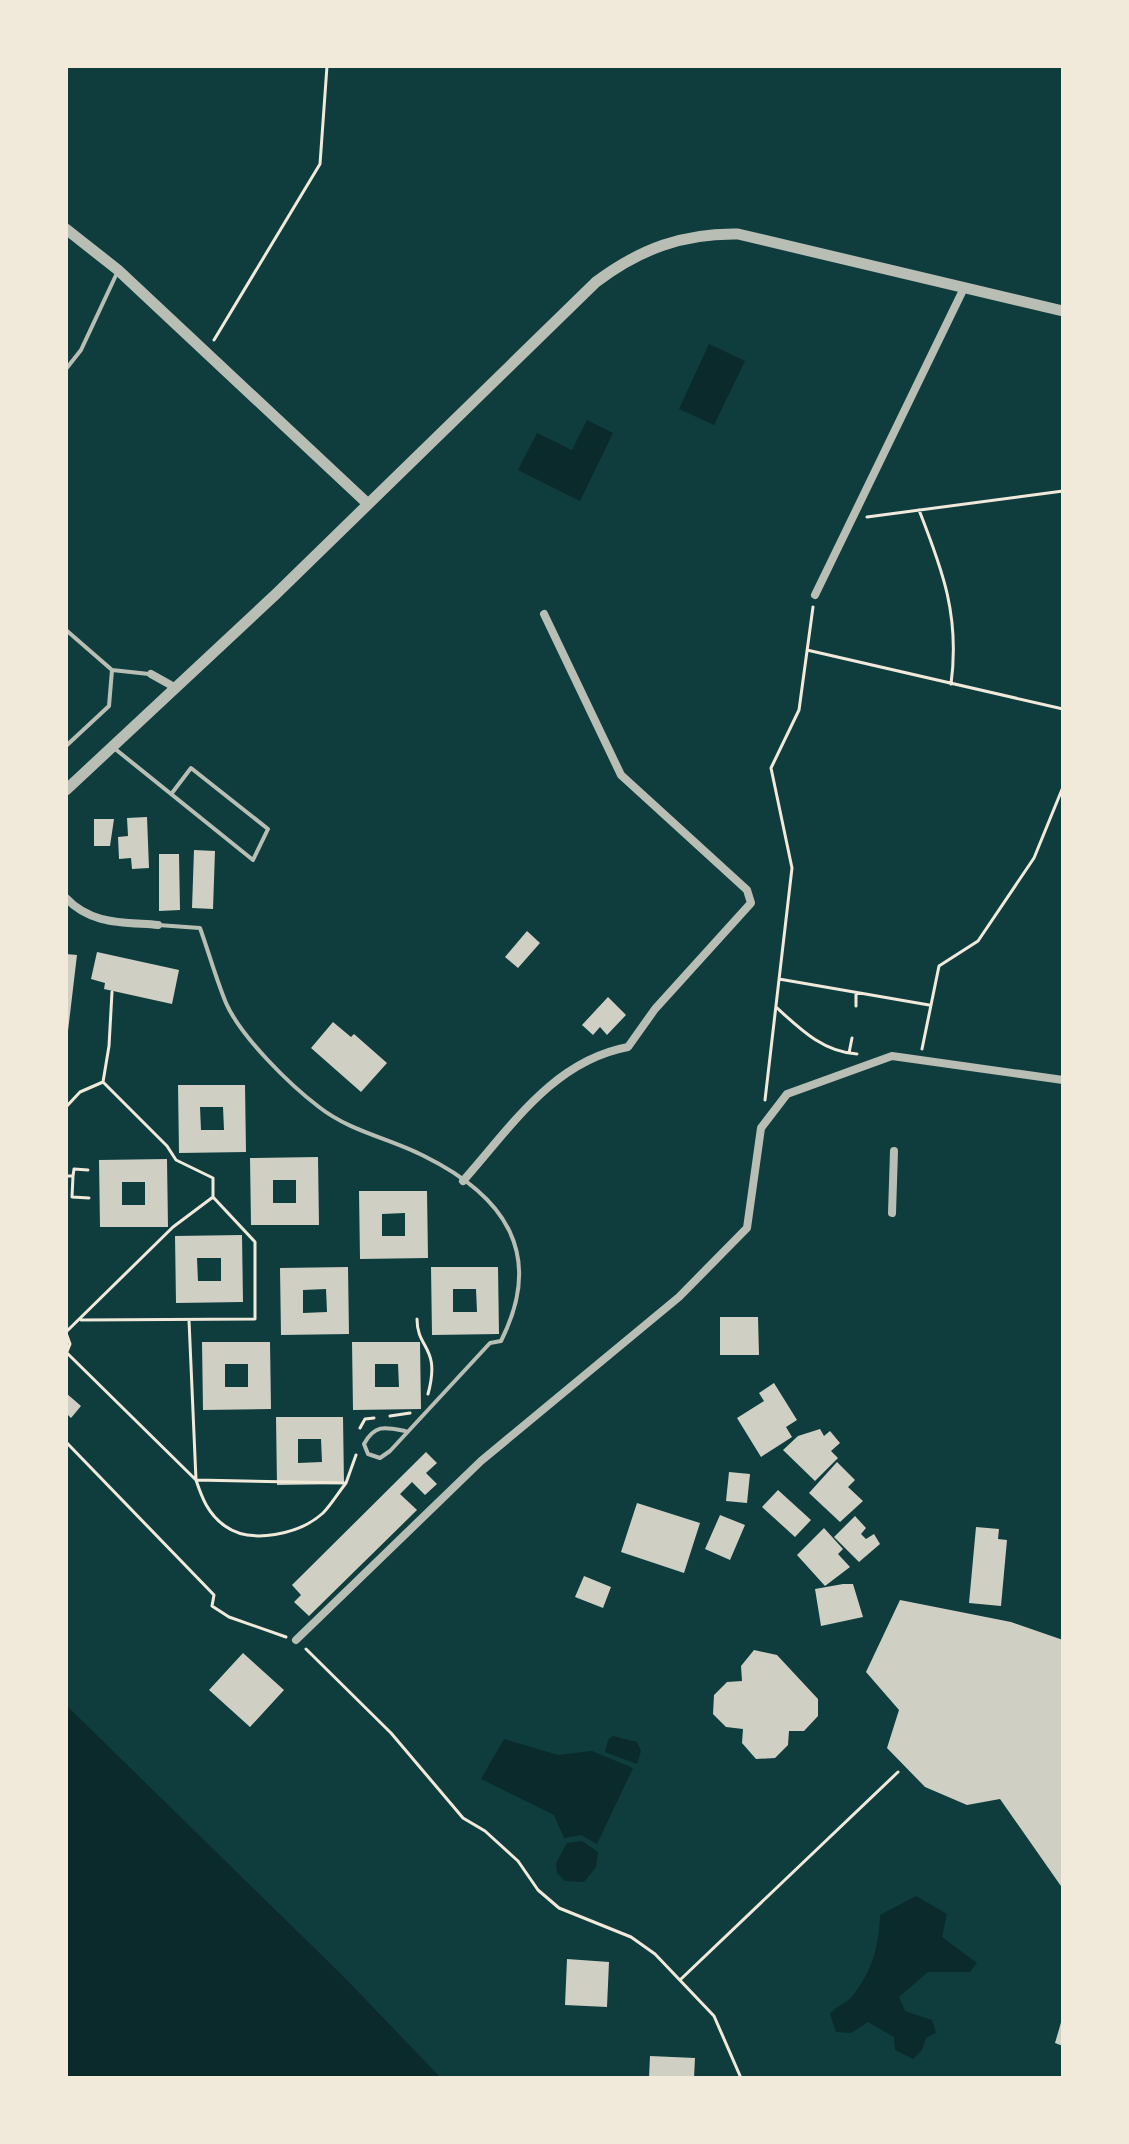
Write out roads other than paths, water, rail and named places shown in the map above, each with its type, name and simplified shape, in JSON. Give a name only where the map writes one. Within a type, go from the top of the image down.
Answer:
[{"type":"street","points":[[66,229],[118,270],[368,504]]},
{"type":"street","points":[[66,790],[368,504],[596,282],[625,261],[667,241],[704,233],[738,234],[1063,311]]},
{"type":"street","points":[[815,595],[964,288]]},
{"type":"street","points":[[463,1181],[547,1087],[575,1065],[606,1051],[628,1047],[655,1009],[751,903],[747,890],[621,775],[544,614]]},
{"type":"street","points":[[151,674],[176,688]]},
{"type":"street","points":[[66,898],[97,920],[158,925]]},
{"type":"street","points":[[296,1640],[481,1461],[679,1297],[747,1228],[761,1128],[787,1094],[892,1056],[1063,1080]]},
{"type":"street","points":[[892,1213],[894,1151]]},
{"type":"lane","points":[[66,369],[81,350],[118,270]]},
{"type":"lane","points":[[66,630],[112,670],[151,674]]},
{"type":"lane","points":[[66,746],[109,706],[112,670]]},
{"type":"lane","points":[[112,747],[253,860],[268,829],[191,768],[172,793]]},
{"type":"lane","points":[[158,925],[200,928],[227,1005],[295,1086],[321,1109],[352,1129],[424,1156],[463,1181],[494,1206],[518,1243],[519,1296],[501,1341],[490,1343],[380,1458],[368,1454],[364,1444],[371,1432],[381,1426],[405,1431]]},
{"type":"water","points":[[709,344],[745,361],[714,425],[679,409]]},
{"type":"water","points":[[587,420],[613,433],[580,501],[518,470],[537,433],[572,450]]},
{"type":"water","points":[[66,1705],[343,1976],[441,2078],[66,2078]]},
{"type":"water","points":[[613,1736],[637,1742],[641,1751],[637,1764],[605,1752],[608,1740]]},
{"type":"water","points":[[504,1739],[558,1755],[592,1751],[633,1768],[597,1844],[581,1835],[564,1838],[554,1815],[481,1779]]},
{"type":"water","points":[[582,1841],[598,1852],[596,1867],[584,1882],[565,1881],[557,1873],[556,1863],[567,1843]]},
{"type":"water","points":[[916,1896],[947,1914],[942,1937],[977,1963],[970,1972],[928,1972],[899,1997],[905,2011],[932,2020],[936,2033],[926,2038],[922,2050],[913,2059],[895,2050],[894,2037],[868,2022],[851,2033],[836,2032],[830,2014],[852,1997],[861,1985],[876,1947],[880,1915]]}]
